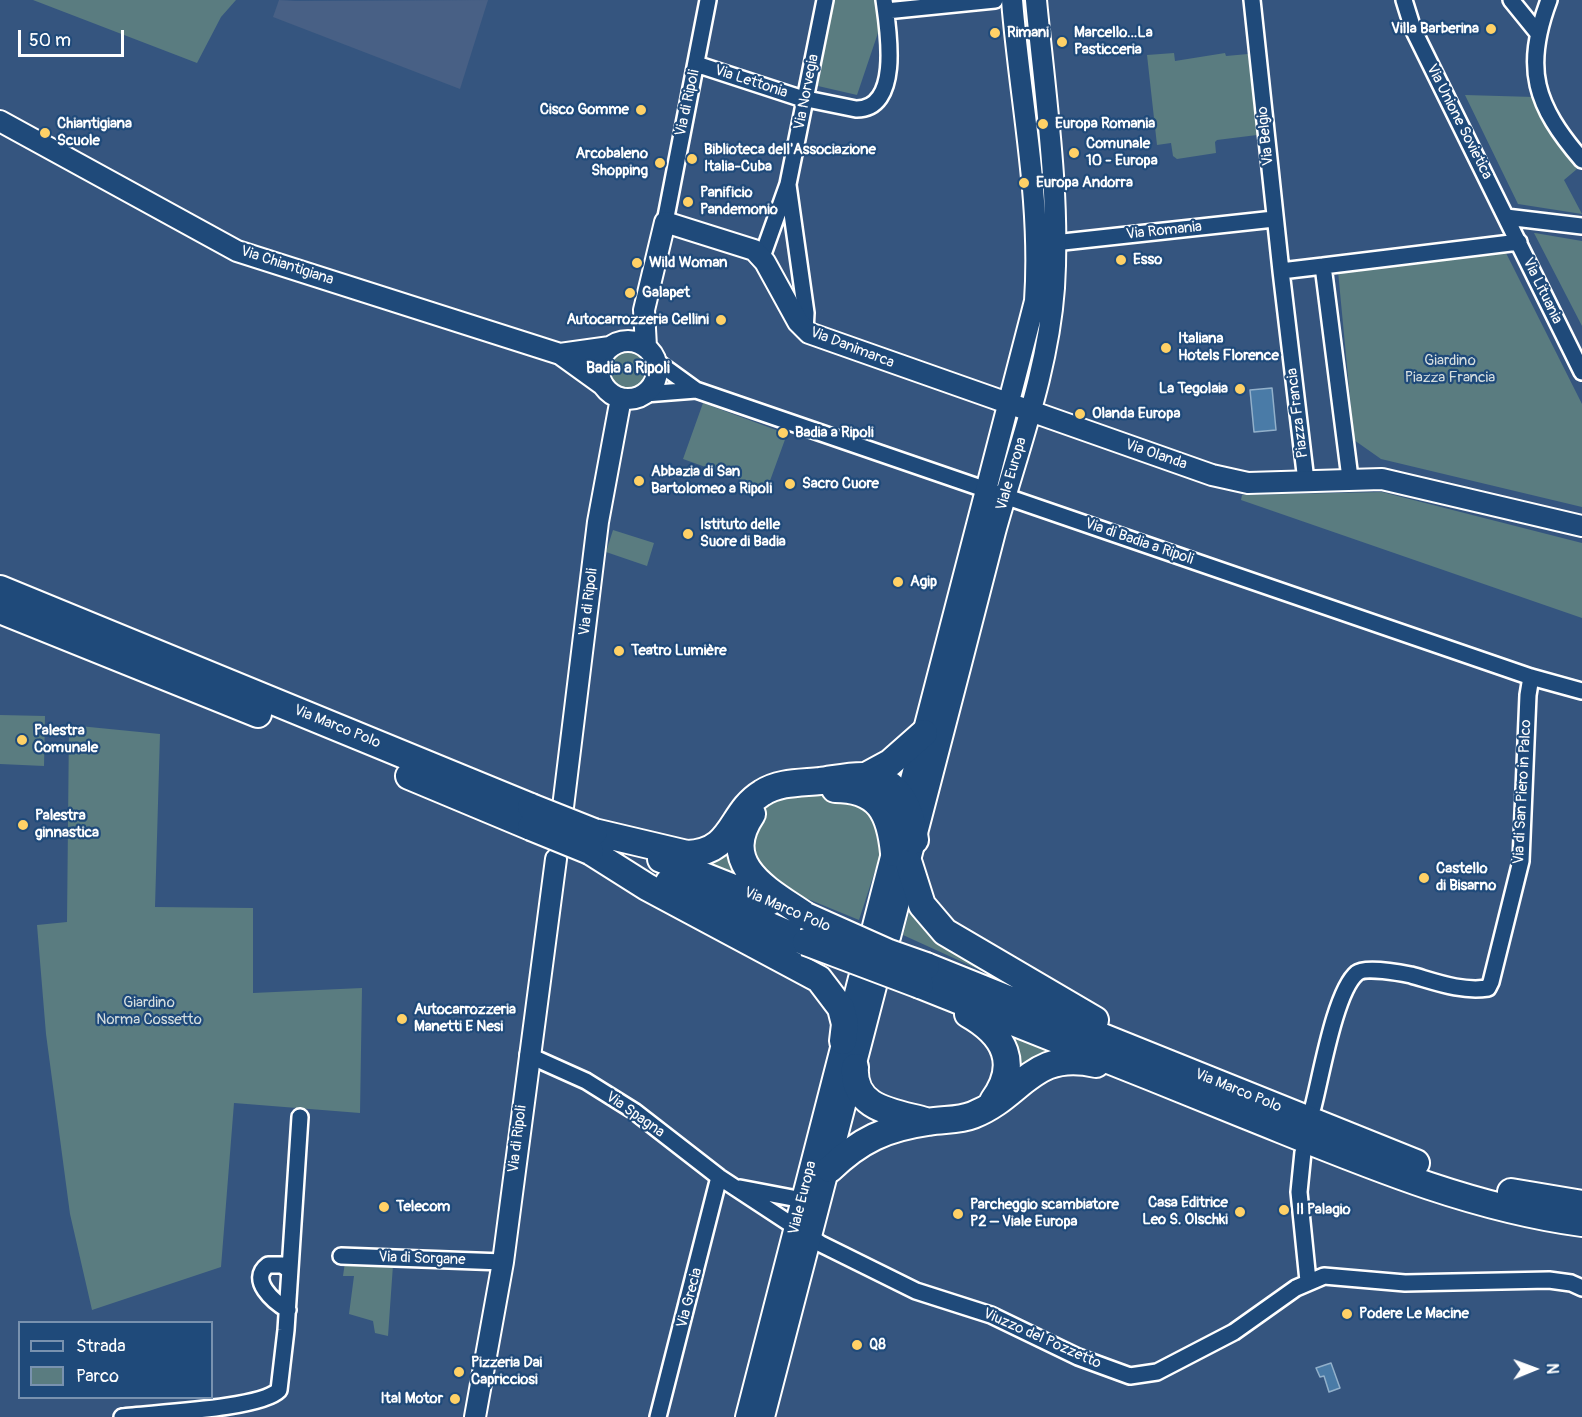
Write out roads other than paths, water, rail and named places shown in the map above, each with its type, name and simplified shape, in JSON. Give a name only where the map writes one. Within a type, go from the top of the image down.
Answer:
[{"type":"highway","name":"Via Marco Polo","points":[[0,589],[592,842],[806,916],[889,953],[923,976]]},
{"type":"highway","name":"Via Marco Polo","points":[[0,610],[531,817]]},
{"type":"highway","points":[[592,842],[687,854],[710,850],[724,839],[748,804],[771,787],[866,776],[890,763],[924,733]]},
{"type":"highway","points":[[866,776],[891,786],[901,795],[906,806],[906,852]]},
{"type":"highway","points":[[806,916],[759,885],[746,868],[742,848],[744,829],[750,816],[761,804],[783,794],[801,791],[859,791],[875,800],[886,816],[906,852],[922,905],[945,932],[1163,1071]]},
{"type":"highway","points":[[592,842],[647,887],[819,979],[841,1008],[846,1024],[843,1041]]},
{"type":"highway","name":"Via Marco Polo","points":[[592,842],[683,887],[806,942],[923,976],[1163,1071],[1455,1177],[1521,1195],[1582,1204]]},
{"type":"highway","points":[[923,976],[983,1023],[1001,1043],[1006,1058],[1007,1072],[1001,1089],[988,1109]]},
{"type":"highway","points":[[830,1169],[868,1138],[929,1121],[967,1118],[988,1109],[1037,1071],[1063,1061],[1163,1071]]},
{"type":"highway","points":[[855,1067],[854,1084],[860,1095],[868,1101],[929,1121]]},
{"type":"highway","name":"Via Marco Polo","points":[[1163,1071],[1342,1153],[1459,1196],[1509,1210],[1582,1223]]},
{"type":"main road","name":"Viale Europa","points":[[881,934],[906,852],[996,493],[1010,404],[1034,308],[1038,260],[1031,152],[1012,0]]},
{"type":"main road","name":"Viale Europa","points":[[906,806],[924,733],[996,493],[1030,411],[1052,311],[1053,166],[1036,0]]},
{"type":"main road","name":"Via Chiantigiana","points":[[0,121],[237,251],[560,354],[603,385]]},
{"type":"main road","points":[[665,222],[749,248],[762,257]]},
{"type":"main road","name":"Via di Ripoli","points":[[651,354],[644,310],[665,222]]},
{"type":"main road","name":"Via Danimarca","points":[[762,257],[805,331],[829,342],[1010,404]]},
{"type":"main road","name":"Via di Ripoli","points":[[614,345],[644,310]]},
{"type":"main road","points":[[636,342],[651,354],[656,379],[645,393],[632,399],[621,398],[611,393],[603,385],[599,368],[602,357],[614,345],[636,342]]},
{"type":"main road","name":"Via Chiantigiana","points":[[560,354],[614,345]]},
{"type":"main road","name":"Via di Ripoli","points":[[563,807],[598,522],[621,398]]},
{"type":"main road","name":"Via Olanda","points":[[1010,404],[1233,481],[1305,481]]},
{"type":"main road","points":[[1305,481],[1350,478],[1399,482],[1582,526]]},
{"type":"main road","name":"Via di Ripoli","points":[[474,1417],[503,1262],[528,1055],[556,859]]},
{"type":"main road","name":"Viale Europa","points":[[746,1417],[803,1233],[830,1169],[855,1067],[868,982],[843,1041],[804,1195],[803,1233],[764,1417]]},
{"type":"street","name":"Via di Ripoli","points":[[665,222],[668,195],[708,0]]},
{"type":"street","name":"Via Norvegia","points":[[762,257],[788,184],[825,0]]},
{"type":"street","name":"Via Belgio","points":[[1252,0],[1281,272]]},
{"type":"street","name":"Via Unione Sovietica","points":[[1404,0],[1413,29],[1519,242]]},
{"type":"street","points":[[1511,0],[1537,33]]},
{"type":"street","points":[[1549,0],[1537,33],[1534,59],[1537,85],[1558,132],[1582,160]]},
{"type":"street","points":[[885,5],[990,1]]},
{"type":"street","name":"Via Lettonia","points":[[696,64],[806,99],[861,110],[877,101],[884,89],[888,70],[885,5]]},
{"type":"street","name":"Via Norvegia","points":[[788,184],[806,313],[805,331]]},
{"type":"street","points":[[1506,217],[1582,226]]},
{"type":"street","name":"Via Romania","points":[[1054,243],[1274,219]]},
{"type":"street","points":[[1281,272],[1519,242]]},
{"type":"street","name":"Via Lituania","points":[[1519,242],[1582,372]]},
{"type":"street","points":[[1323,266],[1350,478]]},
{"type":"street","name":"Piazza Francia","points":[[1281,272],[1305,481]]},
{"type":"street","name":"Via di Badia a Ripoli","points":[[651,354],[696,390],[1531,677],[1582,691]]},
{"type":"street","name":"Via di Badia a Ripoli","points":[[645,393],[696,390]]},
{"type":"street","name":"Via di San Piero in Palco","points":[[1313,1107],[1337,1010],[1348,985],[1358,972],[1367,970],[1407,974],[1454,987],[1488,988],[1521,861],[1528,695],[1531,677]]},
{"type":"street","name":"Via Spagna","points":[[528,1055],[586,1081],[634,1111],[719,1177],[803,1233]]},
{"type":"street","points":[[122,1417],[244,1403],[272,1397],[281,1384],[286,1330],[282,1307],[289,1270],[300,1117]]},
{"type":"street","points":[[1303,1152],[1299,1192],[1308,1281]]},
{"type":"street","name":"Via Grecia","points":[[658,1417],[719,1177]]},
{"type":"street","name":"Via Spagna","points":[[734,1187],[804,1195]]},
{"type":"street","name":"Viuzzo del Pozzetto","points":[[803,1233],[916,1291],[991,1315],[1078,1357],[1130,1376],[1157,1372],[1234,1332],[1308,1281],[1324,1276],[1405,1283],[1550,1280],[1570,1283],[1582,1288]]},
{"type":"street","name":"Via di Sorgane","points":[[342,1256],[503,1262]]},
{"type":"street","points":[[282,1307],[265,1290],[262,1272],[268,1265],[276,1264],[286,1266],[289,1270]]},
{"type":"place","name":"Villa Barberina","points":[[1491,29]]},
{"type":"place","name":"Rimani","points":[[995,33]]},
{"type":"place","name":"Marcello...La Pasticceria","points":[[1062,42]]},
{"type":"place","name":"Cisco Gomme","points":[[641,110]]},
{"type":"place","name":"Europa Romania","points":[[1043,124]]},
{"type":"place","name":"Chiantigiana Scuole","points":[[45,133]]},
{"type":"place","name":"Comunale 10 - Europa","points":[[1074,153]]},
{"type":"place","name":"Biblioteca dell'Associazione Italia-Cuba","points":[[692,159]]},
{"type":"place","name":"Arcobaleno Shopping","points":[[660,163]]},
{"type":"place","name":"Europa Andorra","points":[[1024,183]]},
{"type":"place","name":"Panificio Pandemonio","points":[[688,202]]},
{"type":"place","name":"Esso","points":[[1121,260]]},
{"type":"place","name":"Wild Woman","points":[[637,263]]},
{"type":"place","name":"Galapet","points":[[630,293]]},
{"type":"place","name":"Autocarrozzeria Cellini","points":[[721,320]]},
{"type":"place","name":"Italiana Hotels Florence","points":[[1166,348]]},
{"type":"place","name":"La Tegolaia","points":[[1240,389]]},
{"type":"place","name":"Olanda Europa","points":[[1080,414]]},
{"type":"place","name":"Badia a Ripoli","points":[[783,433]]},
{"type":"place","name":"Abbazia di San Bartolomeo a Ripoli","points":[[639,481]]},
{"type":"place","name":"Sacro Cuore","points":[[790,484]]},
{"type":"place","name":"Istituto delle Suore di Badia","points":[[688,534]]},
{"type":"place","name":"Agip","points":[[898,582]]},
{"type":"place","name":"Teatro Lumière","points":[[619,651]]},
{"type":"place","name":"Palestra Comunale","points":[[22,740]]},
{"type":"place","name":"Palestra ginnastica","points":[[23,825]]},
{"type":"place","name":"Castello di Bisarno","points":[[1424,878]]},
{"type":"place","name":"Autocarrozzeria Manetti E Nesi","points":[[402,1019]]},
{"type":"place","name":"Telecom","points":[[384,1207]]},
{"type":"place","name":"Il Palagio","points":[[1284,1210]]},
{"type":"place","name":"Casa Editrice Leo S. Olschki","points":[[1240,1212]]},
{"type":"place","name":"Parcheggio scambiatore P2 – Viale Europa","points":[[958,1214]]},
{"type":"place","name":"Podere Le Macine","points":[[1347,1314]]},
{"type":"place","name":"Q8","points":[[857,1345]]},
{"type":"place","name":"Pizzeria Dai Capricciosi","points":[[459,1372]]},
{"type":"place","name":"Ital Motor","points":[[455,1399]]},
{"type":"district","name":"Badia a Ripoli","points":[[628,369]]},
{"type":"park label","name":"Giardino Piazza Francia","points":[[1450,370]]},
{"type":"park label","name":"Giardino Norma Cossetto","points":[[149,1012]]}]
